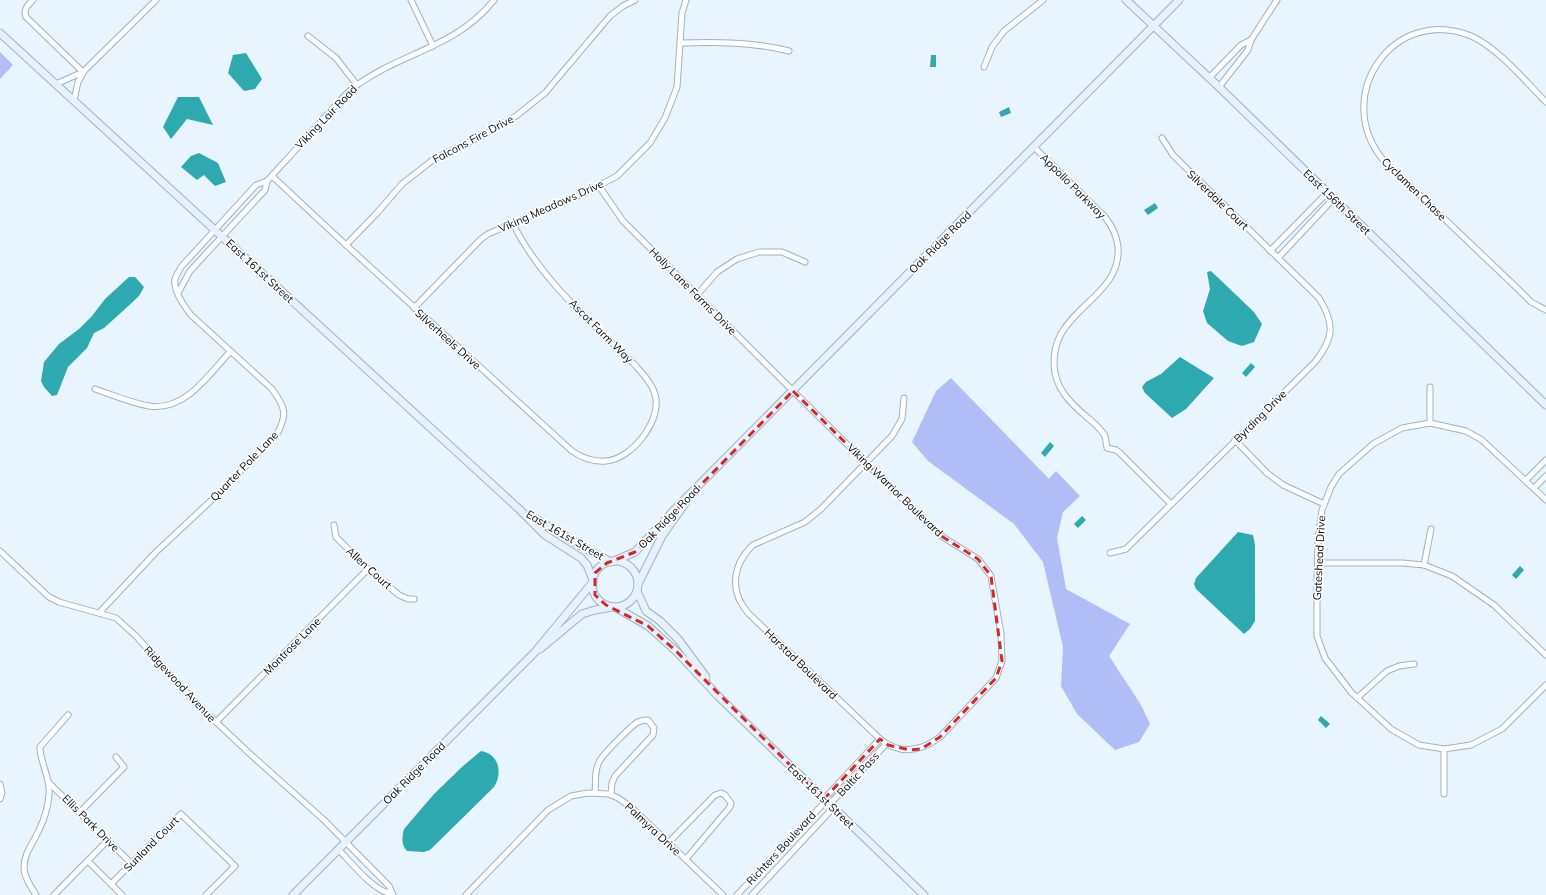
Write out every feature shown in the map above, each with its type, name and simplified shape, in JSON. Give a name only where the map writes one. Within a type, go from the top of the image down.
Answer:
[{"type":"street","points":[[33,0],[26,8],[26,17],[83,72]]},
{"type":"street","points":[[74,100],[78,82],[83,72],[156,0]]},
{"type":"street","points":[[411,0],[433,46]]},
{"type":"street","name":"Viking Lair Road","points":[[223,237],[265,190],[267,180],[350,90],[385,68],[458,33],[476,19],[494,0]]},
{"type":"street","name":"Falcons Fire Drive","points":[[346,245],[402,184],[434,159],[482,136],[516,116],[545,93],[610,16],[622,6],[635,0]]},
{"type":"street","name":"Viking Meadows Drive","points":[[414,308],[481,239],[488,234],[587,192],[617,176],[650,143],[665,118],[677,87],[682,13],[686,0]]},
{"type":"street","points":[[984,68],[992,47],[1004,31],[1043,0]]},
{"type":"street","name":"East 156th Street","points":[[1126,0],[1219,87],[1546,405]]},
{"type":"street","name":"Oak Ridge Road","points":[[613,562],[635,552],[676,507],[701,484],[1179,0]]},
{"type":"street","points":[[1219,87],[1248,50],[1251,40],[1277,0]]},
{"type":"street","name":"Cyclamen Chase","points":[[1546,102],[1494,50],[1480,40],[1453,32],[1434,30],[1419,33],[1401,41],[1384,55],[1377,64],[1365,92],[1364,121],[1374,147],[1395,171],[1531,302],[1546,310]]},
{"type":"street","name":"East 161st Street","points":[[0,33],[519,509],[545,535],[581,558],[587,565],[593,581]]},
{"type":"street","points":[[308,36],[336,58],[357,85]]},
{"type":"street","points":[[1209,78],[1241,45],[1251,40]]},
{"type":"street","points":[[681,43],[728,42],[758,44],[789,51]]},
{"type":"street","points":[[56,84],[83,72]]},
{"type":"street","name":"Silverdale Court","points":[[1162,138],[1173,155],[1278,258]]},
{"type":"street","name":"Appollo Parkway","points":[[1034,147],[1105,217],[1113,229],[1117,243],[1118,258],[1113,274],[1107,284],[1077,314],[1061,333],[1056,347],[1054,365],[1057,381],[1062,392],[1072,404],[1104,435],[1107,448],[1116,450],[1120,453],[1171,504]]},
{"type":"street","name":"Silverheels Drive","points":[[272,176],[414,308],[572,451],[581,457],[598,461],[607,461],[625,453],[637,443]]},
{"type":"street","name":"Quarter Pole Lane","points":[[100,613],[156,552],[217,495],[277,434],[283,422],[282,403],[272,389],[191,315],[182,304],[175,279],[181,267],[215,229],[256,185],[267,180]]},
{"type":"street","name":"Holly Lane Farms Drive","points":[[599,186],[622,220],[793,391]]},
{"type":"street","points":[[1270,251],[1327,193]]},
{"type":"street","points":[[1278,258],[1333,199]]},
{"type":"street","name":"Ascot Farm Way","points":[[513,224],[526,248],[551,280],[638,368],[646,377],[653,389],[656,403],[655,417],[649,429],[637,443]]},
{"type":"street","points":[[178,293],[190,271],[223,237]]},
{"type":"street","points":[[697,295],[717,272],[737,259],[759,252],[782,252],[805,262]]},
{"type":"street","name":"Byrding Drive","points":[[1110,553],[1126,549],[1314,362],[1325,349],[1330,336],[1330,325],[1326,309],[1319,298],[1278,258]]},
{"type":"street","points":[[95,389],[150,406],[177,402],[192,393],[230,352]]},
{"type":"street","points":[[1430,387],[1430,423]]},
{"type":"street","name":"Viking Warrior Boulevard","points":[[793,391],[938,534],[978,559],[992,576],[1001,634],[1002,660],[996,678],[940,737],[931,744],[921,749],[910,750],[898,749],[886,744]]},
{"type":"street","points":[[866,462],[892,436],[902,419],[904,398]]},
{"type":"street","name":"Gateshead Drive","points":[[1546,500],[1482,440],[1466,431],[1430,423],[1402,428],[1373,444],[1340,474],[1331,487],[1322,510],[1318,563],[1318,636],[1325,658],[1333,671],[1357,698],[1391,729],[1419,745],[1444,749],[1470,745],[1502,729],[1546,686]]},
{"type":"street","points":[[1235,440],[1267,473],[1283,485],[1324,504]]},
{"type":"street","points":[[1526,480],[1546,460]]},
{"type":"street","name":"Harstad Boulevard","points":[[866,462],[820,509],[805,522],[753,545],[741,560],[735,580],[741,606],[886,744]]},
{"type":"street","points":[[1534,488],[1546,476]]},
{"type":"street","name":"Oak Ridge Road","points":[[637,588],[662,536],[701,484]]},
{"type":"street","name":"East 161st Street","points":[[519,509],[592,552],[613,562]]},
{"type":"street","name":"Allen Court","points":[[334,525],[336,537],[368,569],[399,595],[408,599],[414,599]]},
{"type":"street","points":[[1424,565],[1431,529]]},
{"type":"street","name":"Ridgewood Avenue","points":[[0,551],[49,596],[59,602],[116,618],[128,628],[194,702],[306,803],[389,886],[392,894]]},
{"type":"street","points":[[613,562],[622,562],[628,565],[634,570],[637,577],[637,588],[633,598],[628,603],[614,607],[606,605],[595,595],[593,581],[595,573],[600,567],[613,562]]},
{"type":"street","points":[[1318,563],[1378,562],[1424,565],[1452,576],[1473,589],[1494,605],[1546,655]]},
{"type":"street","name":"Montrose Lane","points":[[216,722],[368,569]]},
{"type":"street","name":"Oak Ridge Road","points":[[293,895],[535,652],[593,581]]},
{"type":"street","name":"East 161st Street","points":[[637,588],[646,611],[660,621],[678,639],[718,696]]},
{"type":"street","name":"Oak Ridge Road","points":[[535,652],[545,646],[582,614],[614,607]]},
{"type":"street","name":"East 161st Street","points":[[614,607],[648,626],[677,652],[718,696],[924,895]]},
{"type":"street","points":[[1357,698],[1387,671],[1399,666],[1414,664]]},
{"type":"street","points":[[36,895],[27,880],[24,863],[25,857],[39,830],[49,795],[49,782],[40,753],[40,747],[68,715]]},
{"type":"street","points":[[596,793],[596,769],[599,761],[637,722],[648,720],[654,728],[653,735],[615,776],[612,783],[611,795]]},
{"type":"street","name":"Baltic Pass","points":[[828,803],[880,739]]},
{"type":"street","name":"Baltic Pass","points":[[828,803],[886,744]]},
{"type":"street","points":[[1444,749],[1444,794]]},
{"type":"street","points":[[80,812],[124,767],[116,757]]},
{"type":"street","name":"Ellis Park Drive","points":[[49,782],[132,864]]},
{"type":"street","points":[[0,784],[2,793],[0,799]]},
{"type":"street","name":"Palmyra Drive","points":[[466,895],[548,810],[571,796],[577,794],[596,793],[611,795],[631,807],[723,895]]},
{"type":"street","points":[[668,843],[715,796],[721,793],[725,795],[730,803],[730,807],[686,859]]},
{"type":"street","name":"Richters Boulevard","points":[[737,895],[828,803]]},
{"type":"street","name":"Richters Boulevard","points":[[752,895],[828,803]]},
{"type":"street","name":"Sunland Court","points":[[112,884],[181,814],[235,866],[206,895]]},
{"type":"street","points":[[54,895],[108,840]]},
{"type":"street","points":[[338,849],[376,886],[386,893],[392,894]]},
{"type":"street","points":[[88,861],[122,895]]},
{"type":"highlighted area","points":[[793,391],[938,534],[978,559],[991,576],[1002,661],[996,678],[940,737],[921,749],[910,750],[888,745],[880,739],[824,799],[677,652],[648,626],[606,605],[595,595],[595,573],[607,563],[635,552]]},
{"type":"shaded area","points":[[0,52],[13,65],[0,79]]},
{"type":"shaded area","points":[[246,53],[262,79],[255,89],[244,91],[228,73],[233,55]]},
{"type":"shaded area","points":[[931,55],[936,55],[936,67],[930,67]]},
{"type":"shaded area","points":[[178,97],[199,97],[213,125],[187,119],[171,139],[163,127]]},
{"type":"shaded area","points":[[1009,107],[1011,113],[1001,117],[999,112]]},
{"type":"shaded area","points":[[199,153],[218,163],[226,182],[215,186],[204,175],[197,180],[181,167],[191,156]]},
{"type":"shaded area","points":[[1155,203],[1158,208],[1148,215],[1144,210]]},
{"type":"shaded area","points":[[1211,271],[1254,312],[1262,324],[1254,342],[1242,346],[1228,341],[1207,323],[1203,311],[1210,289],[1207,272]]},
{"type":"shaded area","points":[[129,277],[135,277],[144,287],[139,296],[104,328],[94,333],[87,348],[68,367],[57,395],[52,396],[41,381],[44,362],[59,344],[79,329],[92,316],[105,299]]},
{"type":"shaded area","points":[[1180,357],[1214,378],[1186,409],[1172,418],[1145,393],[1142,387],[1146,382],[1161,374]]},
{"type":"shaded area","points":[[1251,363],[1255,367],[1246,377],[1242,373]]},
{"type":"shaded area","points":[[951,378],[1049,479],[1056,471],[1080,496],[1063,512],[1057,538],[1066,589],[1130,624],[1109,656],[1141,705],[1150,724],[1139,742],[1115,750],[1077,714],[1061,686],[1063,647],[1043,562],[1014,524],[928,461],[912,442],[936,391]]},
{"type":"shaded area","points":[[1050,442],[1054,446],[1045,457],[1041,453]]},
{"type":"shaded area","points":[[1082,516],[1086,520],[1078,528],[1074,524]]},
{"type":"shaded area","points":[[1238,532],[1253,535],[1255,545],[1255,621],[1250,629],[1244,634],[1196,589],[1194,584],[1196,578]]},
{"type":"shaded area","points":[[1520,566],[1524,570],[1516,579],[1512,575]]},
{"type":"shaded area","points":[[1321,716],[1330,724],[1326,728],[1318,720]]},
{"type":"shaded area","points":[[481,751],[492,756],[498,765],[499,770],[497,782],[494,787],[430,850],[424,852],[407,851],[402,841],[404,829],[434,794]]}]
